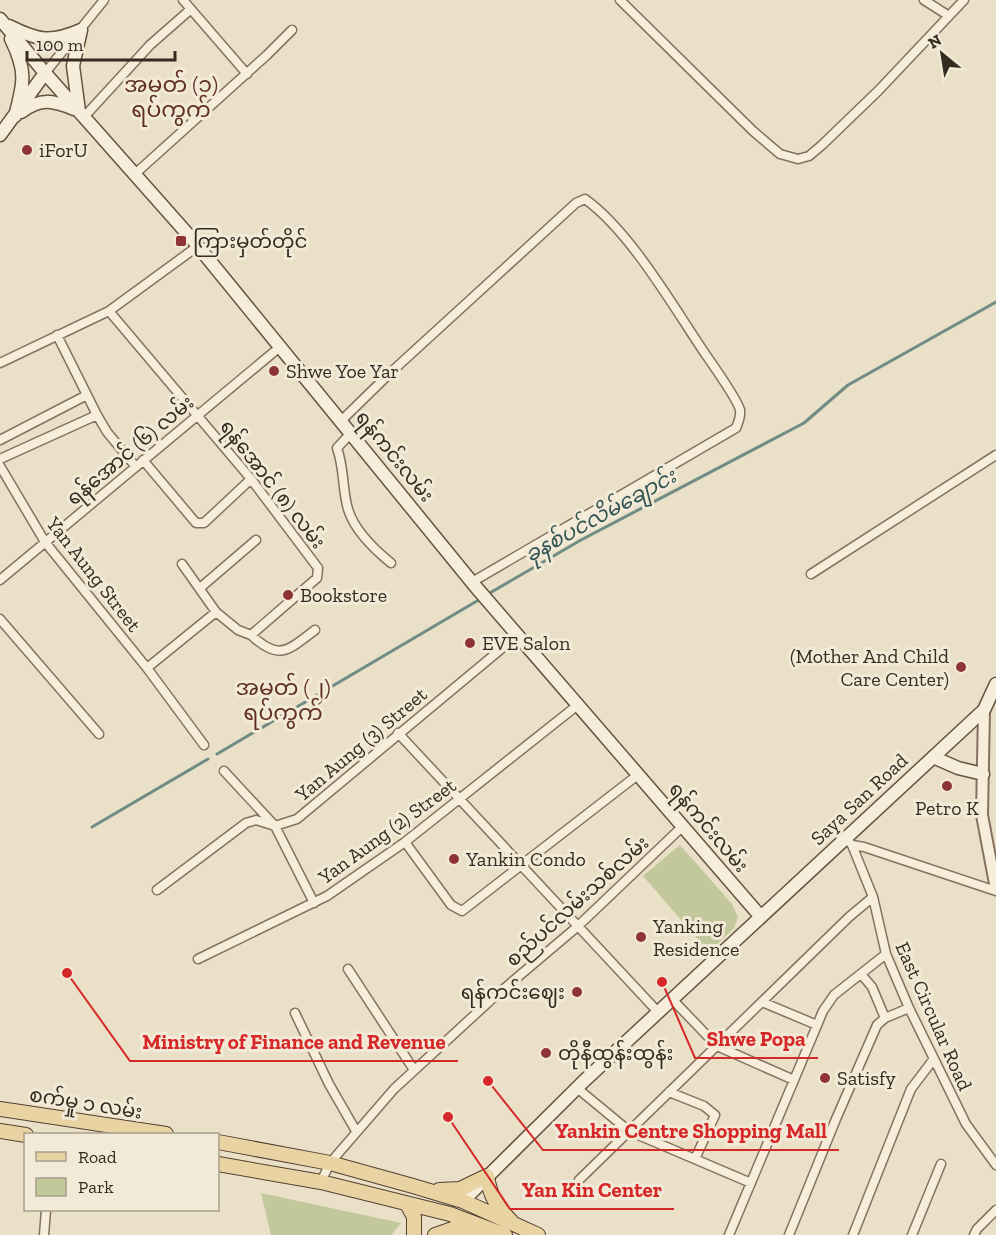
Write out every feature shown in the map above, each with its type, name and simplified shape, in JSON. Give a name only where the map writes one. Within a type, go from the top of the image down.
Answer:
[{"type":"main road","points":[[2,21],[21,32],[47,40],[59,39],[81,30]]},
{"type":"main road","points":[[2,21],[20,59],[24,75],[15,116]]},
{"type":"main road","name":"ရန်ကင်းလမ်း","points":[[2,21],[45,74],[198,246],[472,582],[761,917]]},
{"type":"main road","points":[[81,30],[73,66],[81,114]]},
{"type":"main road","points":[[0,135],[45,74]]},
{"type":"main road","points":[[15,116],[32,104],[45,101],[56,102],[81,114]]},
{"type":"main road","points":[[984,710],[996,684]]},
{"type":"main road","name":"Saya San Road","points":[[463,1201],[577,1088],[761,917],[849,842],[933,757],[984,710]]},
{"type":"main road","points":[[933,757],[958,768],[983,774]]},
{"type":"main road","name":"စက်မှု ၁ လမ်း","points":[[0,1109],[159,1133]]},
{"type":"main road","points":[[0,1131],[23,1135],[25,1113]]},
{"type":"main road","points":[[222,1142],[324,1162],[463,1201],[511,1230]]},
{"type":"main road","points":[[219,1164],[321,1182],[538,1235]]},
{"type":"main road","points":[[413,1186],[442,1190],[460,1189],[487,1176],[493,1201],[511,1230]]},
{"type":"main road","points":[[425,1235],[463,1201]]},
{"type":"main road","points":[[407,1204],[414,1217],[414,1235]]},
{"type":"main road","points":[[435,1235],[455,1228],[495,1235]]},
{"type":"street","points":[[45,74],[104,0]]},
{"type":"street","points":[[183,0],[247,74]]},
{"type":"street","points":[[620,0],[753,131],[780,154],[798,159],[809,156],[822,145],[878,91],[964,0]]},
{"type":"street","points":[[924,0],[949,16]]},
{"type":"street","points":[[81,114],[150,45],[191,9]]},
{"type":"street","points":[[135,173],[247,74],[292,30]]},
{"type":"street","points":[[341,421],[389,374],[576,203],[585,199],[594,205],[631,246],[718,374],[740,410],[740,420],[736,428],[472,582]]},
{"type":"street","points":[[0,363],[109,311],[198,246]]},
{"type":"street","name":"ရန်အောင် (၈) လမ်း","points":[[109,311],[251,479],[318,568],[317,578],[250,635]]},
{"type":"street","points":[[57,335],[107,432],[135,467]]},
{"type":"street","name":"ရန်အောင် (၆) လမ်း","points":[[0,580],[281,346]]},
{"type":"street","points":[[0,440],[87,394]]},
{"type":"street","points":[[0,459],[97,415]]},
{"type":"street","points":[[351,433],[337,448],[341,459],[348,512],[375,550],[391,563]]},
{"type":"street","points":[[811,574],[996,454]]},
{"type":"street","points":[[143,460],[196,523],[200,524],[204,523],[251,479]]},
{"type":"street","name":"Yan Aung Street","points":[[0,466],[45,542],[147,668],[204,745]]},
{"type":"street","points":[[200,588],[256,540]]},
{"type":"street","points":[[182,564],[216,612],[262,646],[277,651],[289,650],[315,630]]},
{"type":"street","points":[[147,668],[216,612]]},
{"type":"street","points":[[0,619],[99,734]]},
{"type":"street","name":"Yan Aung (3) Street","points":[[157,890],[246,823],[256,820],[275,826],[297,819],[518,635]]},
{"type":"street","name":"Yan Aung (2) Street","points":[[198,959],[315,903],[405,842],[579,704]]},
{"type":"street","points":[[849,842],[996,890],[982,815],[984,710]]},
{"type":"street","points":[[398,733],[658,1012]]},
{"type":"street","points":[[224,771],[275,826],[315,903]]},
{"type":"street","points":[[405,842],[451,905],[462,912],[639,774]]},
{"type":"street","name":"စည်ပင်လမ်းသစ်လမ်း","points":[[321,1182],[324,1162],[388,1095],[499,993],[577,927],[683,826]]},
{"type":"street","name":"East Circular Road","points":[[849,842],[873,897],[886,954],[909,1008],[966,1124],[996,1165]]},
{"type":"street","points":[[579,1180],[849,917],[873,897]]},
{"type":"street","points":[[729,1235],[823,1011],[834,995],[886,954]]},
{"type":"street","points":[[348,969],[414,1070]]},
{"type":"street","points":[[861,974],[872,987],[885,1018]]},
{"type":"street","points":[[672,999],[717,1046],[794,1080]]},
{"type":"street","points":[[762,1002],[817,1025]]},
{"type":"street","points":[[789,1235],[877,1025],[885,1018],[909,1008]]},
{"type":"street","points":[[295,1013],[329,1084],[356,1131]]},
{"type":"street","points":[[853,1235],[911,1089],[933,1060]]},
{"type":"street","points":[[577,1088],[629,1131],[751,1183]]},
{"type":"street","points":[[669,1092],[704,1106],[715,1115],[695,1159]]},
{"type":"street","points":[[912,1235],[941,1164]]},
{"type":"street","points":[[974,1235],[996,1210]]},
{"type":"street","points":[[44,1235],[46,1211]]},
{"type":"green space","points":[[680,845],[732,904],[738,917],[734,928],[709,952],[643,876]]},
{"type":"green space","points":[[261,1193],[401,1223],[391,1235],[271,1235]]},
{"type":"waterway","name":"ခုနစ်ပင်လိမ်ချောင်း","points":[[488,594],[581,540],[804,423],[848,385],[996,302]]},
{"type":"waterway","name":"ခုနစ်ပင်လိမ်ချောင်း","points":[[217,754],[482,598]]},
{"type":"waterway","name":"ခုနစ်ပင်လိမ်ချောင်း","points":[[92,827],[208,759]]},
{"type":"place","name":"iForU","points":[[27,150]]},
{"type":"place","name":"ကြားမှတ်တိုင်","points":[[181,241]]},
{"type":"place","name":"Shwe Yoe Yar","points":[[274,371]]},
{"type":"place","name":"Bookstore","points":[[288,595]]},
{"type":"place","name":"EVE Salon","points":[[470,643]]},
{"type":"place","name":"(Mother And Child Care Center)","points":[[961,667]]},
{"type":"place","name":"Petro K","points":[[947,786]]},
{"type":"place","name":"Yankin Condo","points":[[454,859]]},
{"type":"place","name":"Yanking Residence","points":[[641,937]]},
{"type":"place","name":"Ministry of Finance and Revenue","points":[[67,973]]},
{"type":"place","name":"Shwe Popa","points":[[662,982]]},
{"type":"place","name":"ရန်ကင်းဈေး","points":[[577,992]]},
{"type":"place","name":"တိုနီထွန်းထွန်း","points":[[546,1053]]},
{"type":"place","name":"Satisfy","points":[[825,1078]]},
{"type":"place","name":"Yankin Centre Shopping Mall","points":[[488,1081]]},
{"type":"place","name":"Yan Kin Center","points":[[448,1117]]},
{"type":"district","name":"အမှတ် (၁) ရပ်ကွက်","points":[[171,96]]},
{"type":"district","name":"အမှတ် (၂) ရပ်ကွက်","points":[[283,700]]}]
